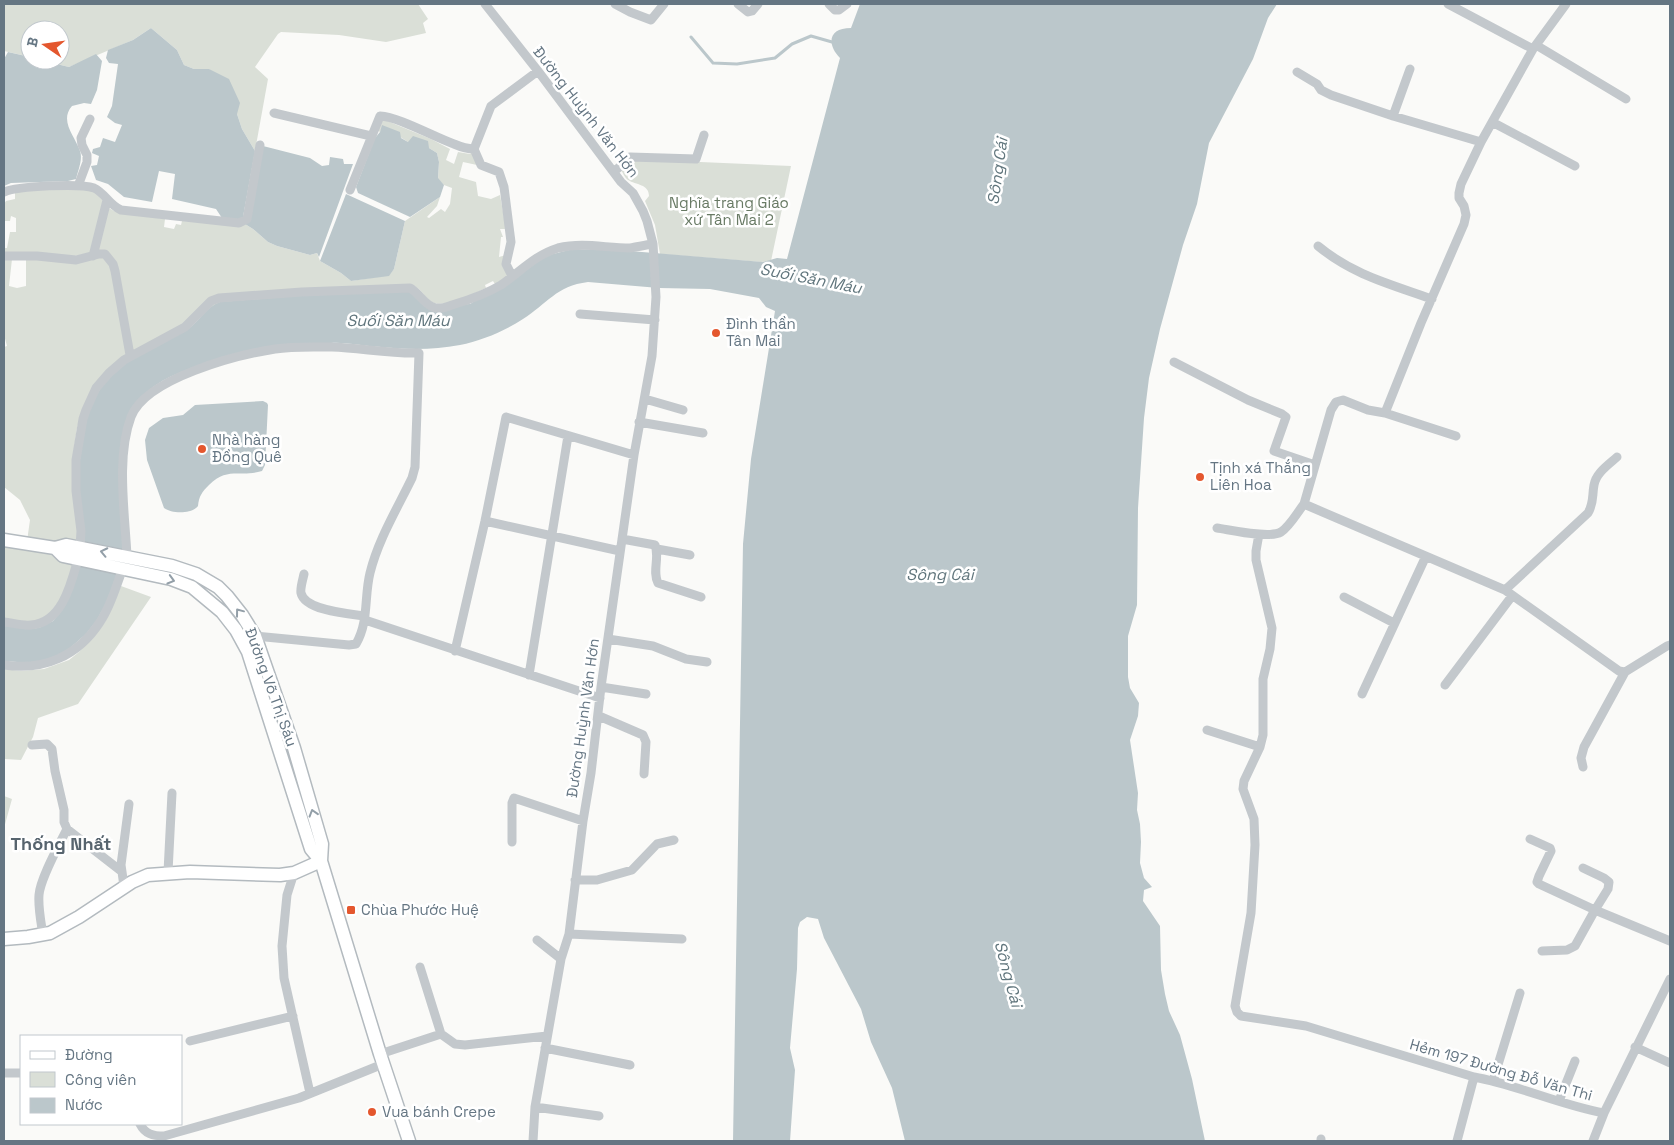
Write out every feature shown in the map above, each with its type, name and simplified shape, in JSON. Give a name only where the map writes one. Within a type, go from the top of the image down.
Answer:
[{"type":"main road","points":[[4,540],[55,548],[64,556],[79,553],[125,562]]},
{"type":"main road","name":"Đường Võ Thị Sáu","points":[[125,562],[172,566],[196,574],[218,587],[227,596],[255,636],[294,748],[322,844],[321,861],[381,1059],[409,1141]]},
{"type":"main road","name":"Đường Võ Thị Sáu","points":[[125,562],[192,586],[213,603],[236,630],[248,652],[259,684],[311,849],[321,861]]},
{"type":"main road","points":[[4,939],[43,935],[79,917],[124,886],[148,875],[168,872],[280,875],[294,873],[321,861]]},
{"type":"street","name":"Đường Huỳnh Văn Hớn","points":[[484,4],[538,71],[614,172],[633,193],[647,221],[653,244],[656,297],[652,356],[639,422],[620,552],[569,934],[561,959],[547,1036],[535,1107],[533,1141]]},
{"type":"street","points":[[616,4],[651,20],[664,4]]},
{"type":"street","points":[[738,4],[748,12],[752,11],[758,4]]},
{"type":"street","points":[[828,4],[835,10],[847,4]]},
{"type":"street","points":[[1448,4],[1535,47],[1626,99]]},
{"type":"street","points":[[1385,413],[1464,224],[1466,215],[1464,206],[1459,198],[1461,184],[1481,142],[1535,47],[1566,4]]},
{"type":"street","points":[[1394,116],[1410,69]]},
{"type":"street","points":[[512,276],[506,264],[511,242],[503,182],[497,170],[481,165],[474,149],[491,106],[538,71]]},
{"type":"street","points":[[1297,72],[1317,84],[1322,90],[1394,116],[1481,142]]},
{"type":"street","points":[[274,113],[370,136]]},
{"type":"street","points":[[350,190],[370,136],[380,116],[407,124],[442,140],[474,149]]},
{"type":"street","points":[[78,186],[87,162],[87,155],[81,138],[90,119]]},
{"type":"street","points":[[1492,122],[1575,166]]},
{"type":"street","points":[[614,172],[630,157],[696,159],[704,135]]},
{"type":"street","points":[[4,192],[25,188],[78,186],[97,190],[116,208],[130,212],[239,223],[247,219],[260,144]]},
{"type":"street","points":[[93,256],[107,200]]},
{"type":"street","points":[[4,622],[25,626],[46,621],[51,618],[66,594],[82,542],[76,477],[81,425],[100,382],[130,355],[185,327],[211,301],[219,298],[302,292],[410,288],[434,308],[442,308],[469,300],[500,285],[540,255],[557,249],[587,244],[631,248],[653,244]]},
{"type":"street","points":[[1318,246],[1335,260],[1353,270],[1432,299]]},
{"type":"street","points":[[4,256],[37,256],[76,260],[105,254],[113,264],[130,355]]},
{"type":"street","points":[[580,314],[655,320]]},
{"type":"street","points":[[4,665],[30,666],[54,662],[72,652],[89,636],[100,622],[109,605],[125,562],[122,462],[126,431],[132,414],[141,401],[152,392],[168,382],[195,370],[276,349],[331,347],[419,354],[415,466],[412,478],[375,557],[370,574],[365,618],[356,644],[255,636]]},
{"type":"street","points":[[1174,362],[1248,400],[1282,414],[1286,418],[1274,452],[1315,465]]},
{"type":"street","points":[[645,399],[682,410]]},
{"type":"street","points":[[1217,528],[1259,534],[1281,532],[1288,525],[1304,504],[1336,402],[1343,400],[1368,410],[1385,413],[1456,436]]},
{"type":"street","points":[[455,651],[485,522],[506,417],[634,455]]},
{"type":"street","points":[[639,422],[703,433]]},
{"type":"street","points":[[529,675],[568,436]]},
{"type":"street","points":[[1445,685],[1509,593],[1588,512],[1592,506],[1594,485],[1599,474],[1617,457]]},
{"type":"street","points":[[1304,504],[1509,593],[1619,671],[1625,672]]},
{"type":"street","points":[[485,522],[620,552]]},
{"type":"street","points":[[1207,730],[1260,747],[1264,721],[1262,704],[1263,679],[1270,649],[1272,628],[1256,560],[1259,534]]},
{"type":"street","points":[[622,539],[655,545],[657,549],[656,573],[658,583],[701,597]]},
{"type":"street","points":[[657,549],[690,555]]},
{"type":"street","points":[[1362,694],[1426,556]]},
{"type":"street","points":[[304,574],[301,592],[302,596],[311,604],[365,618],[455,651],[600,698]]},
{"type":"street","points":[[1344,597],[1394,623]]},
{"type":"street","points":[[608,639],[653,646],[686,659],[708,662]]},
{"type":"street","points":[[1583,767],[1581,758],[1584,747],[1625,672],[1667,646],[1670,646]]},
{"type":"street","points":[[601,688],[646,694]]},
{"type":"street","points":[[599,716],[643,735],[646,742],[644,774]]},
{"type":"street","points":[[32,745],[47,744],[52,749],[64,810],[64,822],[67,829],[121,870]]},
{"type":"street","name":"Hẻm 197 Đường Đỗ Văn Thi","points":[[1260,747],[1244,781],[1243,789],[1254,819],[1255,845],[1251,913],[1236,1006],[1237,1012],[1241,1016],[1289,1022],[1334,1034],[1474,1077],[1492,1080],[1559,1100],[1586,1110],[1604,1113],[1670,979]]},
{"type":"street","points":[[168,872],[172,793]]},
{"type":"street","points":[[512,842],[512,803],[514,798],[583,821]]},
{"type":"street","points":[[124,886],[121,870],[129,804]]},
{"type":"street","points":[[43,935],[38,904],[39,891],[50,862],[67,829]]},
{"type":"street","points":[[1530,839],[1550,848],[1551,852],[1538,876],[1537,882],[1539,884],[1670,941]]},
{"type":"street","points":[[575,880],[597,880],[632,870],[657,844],[674,840]]},
{"type":"street","points":[[1542,951],[1567,950],[1575,946],[1608,889],[1609,882],[1583,868]]},
{"type":"street","points":[[294,873],[287,895],[282,946],[284,978],[310,1093]]},
{"type":"street","points":[[569,934],[682,939]]},
{"type":"street","points":[[537,940],[561,959]]},
{"type":"street","points":[[420,967],[441,1034],[455,1044],[465,1045],[547,1036]]},
{"type":"street","points":[[1492,1080],[1520,993]]},
{"type":"street","points":[[190,1041],[293,1016]]},
{"type":"street","points":[[140,1125],[144,1132],[164,1136],[299,1098],[381,1059],[441,1034]]},
{"type":"street","points":[[1635,1047],[1670,1063]]},
{"type":"street","points":[[545,1048],[630,1065]]},
{"type":"street","points":[[1559,1100],[1575,1061]]},
{"type":"street","points":[[4,1073],[20,1073]]},
{"type":"street","points":[[1457,1141],[1474,1077]]},
{"type":"street","points":[[535,1107],[599,1116]]},
{"type":"street","points":[[1593,1141],[1604,1113]]},
{"type":"green space","points":[[4,4],[418,4],[428,19],[423,23],[426,33],[386,42],[339,35],[281,32],[278,34],[255,67],[268,79],[255,151],[242,129],[237,114],[209,69],[194,69],[184,65],[177,50],[151,28],[133,40],[70,67],[70,20],[20,20],[20,55],[4,51]]},
{"type":"green space","points":[[385,120],[450,149],[446,160],[454,164],[458,152],[470,154],[472,152],[477,165],[463,162],[459,177],[476,182],[478,196],[491,199],[500,195],[506,229],[500,229],[503,237],[501,237],[499,257],[506,255],[509,276],[495,284],[493,281],[485,285],[486,288],[467,296],[451,302],[437,304],[411,284],[190,319],[82,410],[77,428],[72,462],[78,540],[55,546],[27,541],[30,520],[20,500],[4,487],[4,347],[7,346],[4,335],[4,260],[12,259],[9,286],[17,288],[26,286],[26,259],[91,260],[109,208],[114,211],[165,219],[164,227],[174,229],[176,224],[181,225],[182,221],[245,224],[268,242],[277,246],[310,255],[317,253],[320,261],[351,281],[389,275],[394,269],[405,221],[440,197],[437,206],[427,217],[429,218],[441,209],[445,212],[450,204],[452,188],[444,185],[438,179],[439,162],[437,153],[429,148],[408,142],[383,126],[380,132],[377,130],[380,121]]},
{"type":"green space","name":"Nghĩa trang Giáo xứ Tân Mai 2","points":[[631,159],[791,166],[771,261],[761,262],[660,254],[655,225],[645,201],[649,196],[647,189],[628,180],[621,170]]},
{"type":"green space","points":[[28,190],[89,190],[96,193],[103,201],[90,253],[75,256],[23,252],[4,253],[4,248],[7,248],[10,232],[16,232],[16,218],[11,216],[10,221],[4,221],[4,204],[6,201],[15,199],[15,192]]},
{"type":"green space","points":[[4,544],[50,551],[73,562],[60,600],[48,615],[40,620],[28,622],[4,618]]},
{"type":"green space","points":[[121,586],[151,597],[78,704],[38,718],[33,737],[21,760],[5,759],[4,778],[4,669],[21,671],[44,669],[69,660],[79,652],[105,622]]},
{"type":"green space","points":[[4,796],[12,799],[4,828]]},
{"type":"water","name":"Sông Cái","points":[[860,4],[1277,4],[1268,18],[1253,59],[1209,143],[1197,204],[1183,245],[1160,329],[1149,378],[1144,418],[1138,508],[1137,605],[1128,636],[1128,677],[1130,688],[1139,703],[1138,716],[1130,740],[1138,793],[1137,810],[1141,842],[1140,863],[1144,878],[1152,887],[1144,890],[1143,901],[1160,926],[1161,970],[1165,994],[1169,1011],[1180,1035],[1192,1079],[1205,1141],[905,1141],[892,1088],[871,1042],[861,1009],[824,938],[818,919],[807,917],[800,922],[798,928],[797,969],[790,1048],[795,1070],[790,1141],[733,1141],[743,544],[751,459],[775,311],[766,307],[759,298],[710,289],[659,288],[588,282],[568,287],[509,328],[468,343],[448,347],[414,349],[340,343],[323,344],[228,360],[173,375],[157,384],[142,396],[129,412],[122,563],[97,620],[86,634],[70,648],[54,658],[30,663],[4,661],[4,625],[33,629],[41,627],[53,621],[62,610],[84,545],[80,499],[80,465],[86,422],[90,409],[103,385],[123,365],[144,351],[188,329],[211,307],[220,302],[409,291],[424,306],[470,304],[545,256],[573,249],[630,251],[763,262],[777,258],[787,259],[840,58],[833,47],[832,37],[838,31],[851,28]]},
{"type":"water","points":[[151,28],[177,50],[184,65],[194,69],[209,69],[229,79],[240,103],[237,114],[242,129],[255,151],[243,217],[237,220],[222,218],[216,209],[172,199],[175,174],[159,171],[152,202],[124,197],[108,184],[96,180],[91,166],[97,165],[99,156],[92,153],[93,149],[100,147],[103,138],[115,142],[122,125],[115,123],[107,117],[112,106],[118,64],[109,63],[106,58],[108,50],[133,40]]},
{"type":"water","points":[[8,52],[20,55],[20,70],[70,70],[70,67],[96,54],[102,61],[97,90],[91,104],[84,103],[72,106],[68,112],[69,128],[81,154],[76,179],[68,181],[11,183],[4,186],[4,59]]},
{"type":"water","points":[[382,125],[400,132],[401,138],[408,142],[413,136],[428,141],[429,148],[437,153],[439,162],[438,178],[444,185],[440,197],[410,217],[358,193],[356,187]]},
{"type":"water","points":[[263,146],[310,158],[322,166],[329,165],[330,157],[343,159],[344,164],[353,164],[319,257],[317,253],[310,255],[268,242],[245,224]]},
{"type":"water","points":[[346,194],[405,221],[394,269],[389,276],[351,281],[320,261]]},
{"type":"water","points":[[263,401],[268,405],[265,465],[262,471],[228,474],[216,479],[203,492],[198,506],[191,511],[177,512],[164,508],[147,460],[145,440],[149,428],[163,418],[183,415],[195,405]]},
{"type":"waterway","points":[[691,37],[713,63],[737,64],[775,58],[792,44],[811,36],[832,42]]},
{"type":"place","name":"Đình thần Tân Mai","points":[[716,333]]},
{"type":"place","name":"Nhà hàng Đồng Quê","points":[[202,449]]},
{"type":"place","name":"Tịnh xá Thắng Liên Hoa","points":[[1200,477]]},
{"type":"place","name":"Chùa Phước Huệ","points":[[351,910]]},
{"type":"place","name":"Vua bánh Crepe","points":[[372,1112]]},
{"type":"district","name":"Thống Nhất","points":[[61,844]]},
{"type":"water label","name":"Suối Săn Máu","points":[[811,278]]},
{"type":"water label","name":"Suối Săn Máu","points":[[398,320]]}]
